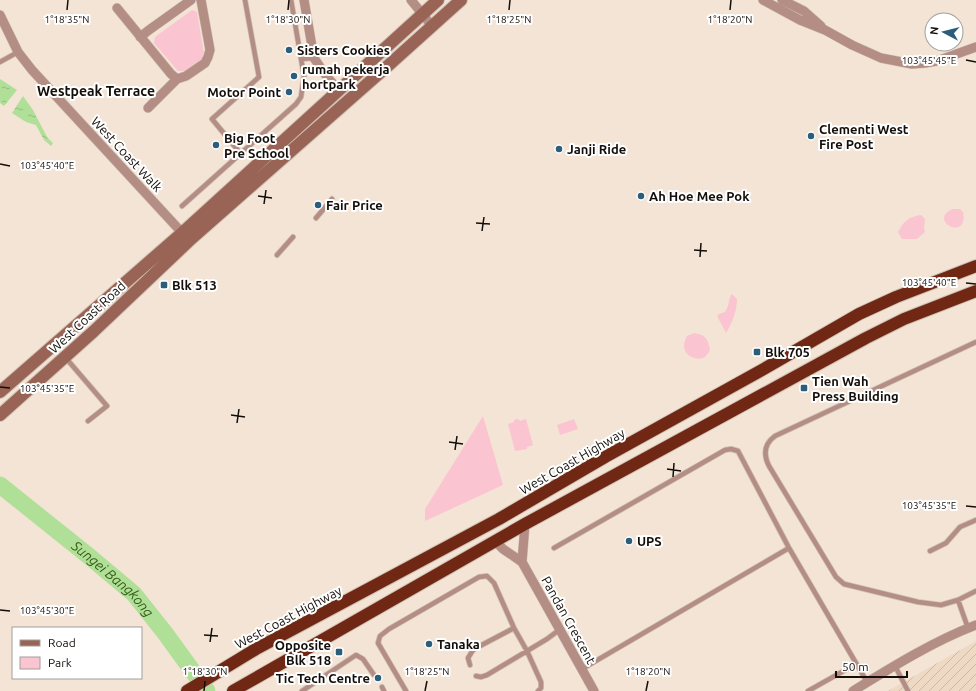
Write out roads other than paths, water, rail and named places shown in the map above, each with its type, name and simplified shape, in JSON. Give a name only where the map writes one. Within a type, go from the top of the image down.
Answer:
[{"type":"highway","name":"West Coast Highway","points":[[187,691],[268,643],[499,519],[598,461],[693,409],[859,314],[896,297],[976,266]]},
{"type":"highway","points":[[234,690],[525,524],[866,338],[911,317],[976,291]]},
{"type":"highway","points":[[693,409],[698,410],[704,415],[704,426]]},
{"type":"main road","name":"West Coast Road","points":[[0,415],[65,357],[141,285],[186,236],[260,161],[438,0]]},
{"type":"main road","name":"West Coast Road","points":[[0,392],[133,276],[186,236],[297,146],[461,0]]},
{"type":"main road","points":[[286,137],[293,140],[297,146]]},
{"type":"main road","points":[[133,276],[141,285]]},
{"type":"street","points":[[140,38],[191,0]]},
{"type":"street","points":[[148,108],[177,79],[186,76],[205,63],[208,57],[210,50],[201,0]]},
{"type":"street","points":[[304,0],[314,58],[339,90]]},
{"type":"street","points":[[411,0],[432,26]]},
{"type":"street","points":[[763,0],[800,20],[881,58],[912,64],[937,61],[976,46]]},
{"type":"street","points":[[782,0],[804,11],[824,30]]},
{"type":"street","points":[[117,8],[140,38],[177,79]]},
{"type":"street","name":"West Coast Walk","points":[[0,15],[18,52],[32,70],[186,236]]},
{"type":"street","points":[[522,562],[525,524]]},
{"type":"street","name":"Pandan Crescent","points":[[495,542],[522,562],[594,691]]},
{"type":"street","points":[[853,691],[941,641],[972,627]]},
{"type":"lane","points":[[241,154],[212,118],[259,77],[245,0]]},
{"type":"lane","points":[[182,206],[248,148],[296,104],[301,97],[304,76],[291,0]]},
{"type":"lane","points":[[0,62],[18,52]]},
{"type":"lane","points":[[301,59],[314,58]]},
{"type":"lane","points":[[248,148],[260,161]]},
{"type":"lane","points":[[316,218],[332,199]]},
{"type":"lane","points":[[277,255],[293,237]]},
{"type":"lane","points":[[976,342],[775,436],[766,445],[765,453],[769,466],[840,582],[848,586],[937,605],[958,600],[976,591]]},
{"type":"lane","points":[[65,357],[107,406],[88,421]]},
{"type":"lane","points":[[554,548],[725,450],[731,449],[738,451],[789,548],[867,682]]},
{"type":"lane","points":[[930,551],[941,546],[960,527],[976,520]]},
{"type":"lane","points":[[582,670],[789,548]]},
{"type":"lane","points":[[406,691],[378,643],[380,636],[388,629],[483,576],[487,576],[494,583],[514,628],[527,651],[541,682],[541,688],[538,691]]},
{"type":"lane","points":[[958,600],[972,627]]},
{"type":"lane","points":[[470,665],[468,658],[473,650],[514,628]]},
{"type":"lane","points":[[476,676],[481,677],[487,675],[559,630]]},
{"type":"lane","points":[[302,691],[356,655],[363,659],[374,675]]},
{"type":"lane","points":[[808,691],[856,664]]},
{"type":"lane","points":[[895,666],[908,691]]},
{"type":"water","points":[[0,79],[17,90],[4,106],[0,103]]},
{"type":"water","points":[[23,96],[33,110],[47,137],[53,143],[51,146],[44,140],[36,125],[26,122],[12,113]]},
{"type":"waterway","name":"Sungei Bangkong","points":[[0,485],[134,594],[165,633],[207,691]]},
{"type":"place","name":"Sisters Cookies","points":[[289,50]]},
{"type":"place","name":"rumah pekerja hortpark","points":[[294,76]]},
{"type":"place","name":"Motor Point","points":[[289,92]]},
{"type":"place","name":"Clementi West Fire Post","points":[[811,136]]},
{"type":"place","name":"Big Foot Pre School","points":[[216,145]]},
{"type":"place","name":"Janji Ride","points":[[559,149]]},
{"type":"place","name":"Ah Hoe Mee Pok","points":[[641,196]]},
{"type":"place","name":"Fair Price","points":[[318,205]]},
{"type":"place","name":"Blk 513","points":[[164,285]]},
{"type":"place","name":"Blk 705","points":[[757,352]]},
{"type":"place","name":"Tien Wah Press Building","points":[[804,388]]},
{"type":"place","name":"UPS","points":[[629,541]]},
{"type":"place","name":"Tanaka","points":[[429,644]]},
{"type":"place","name":"Opposite Blk 518","points":[[339,652]]},
{"type":"place","name":"Tic Tech Centre","points":[[378,678]]},
{"type":"district","name":"Westpeak Terrace","points":[[96,91]]}]
